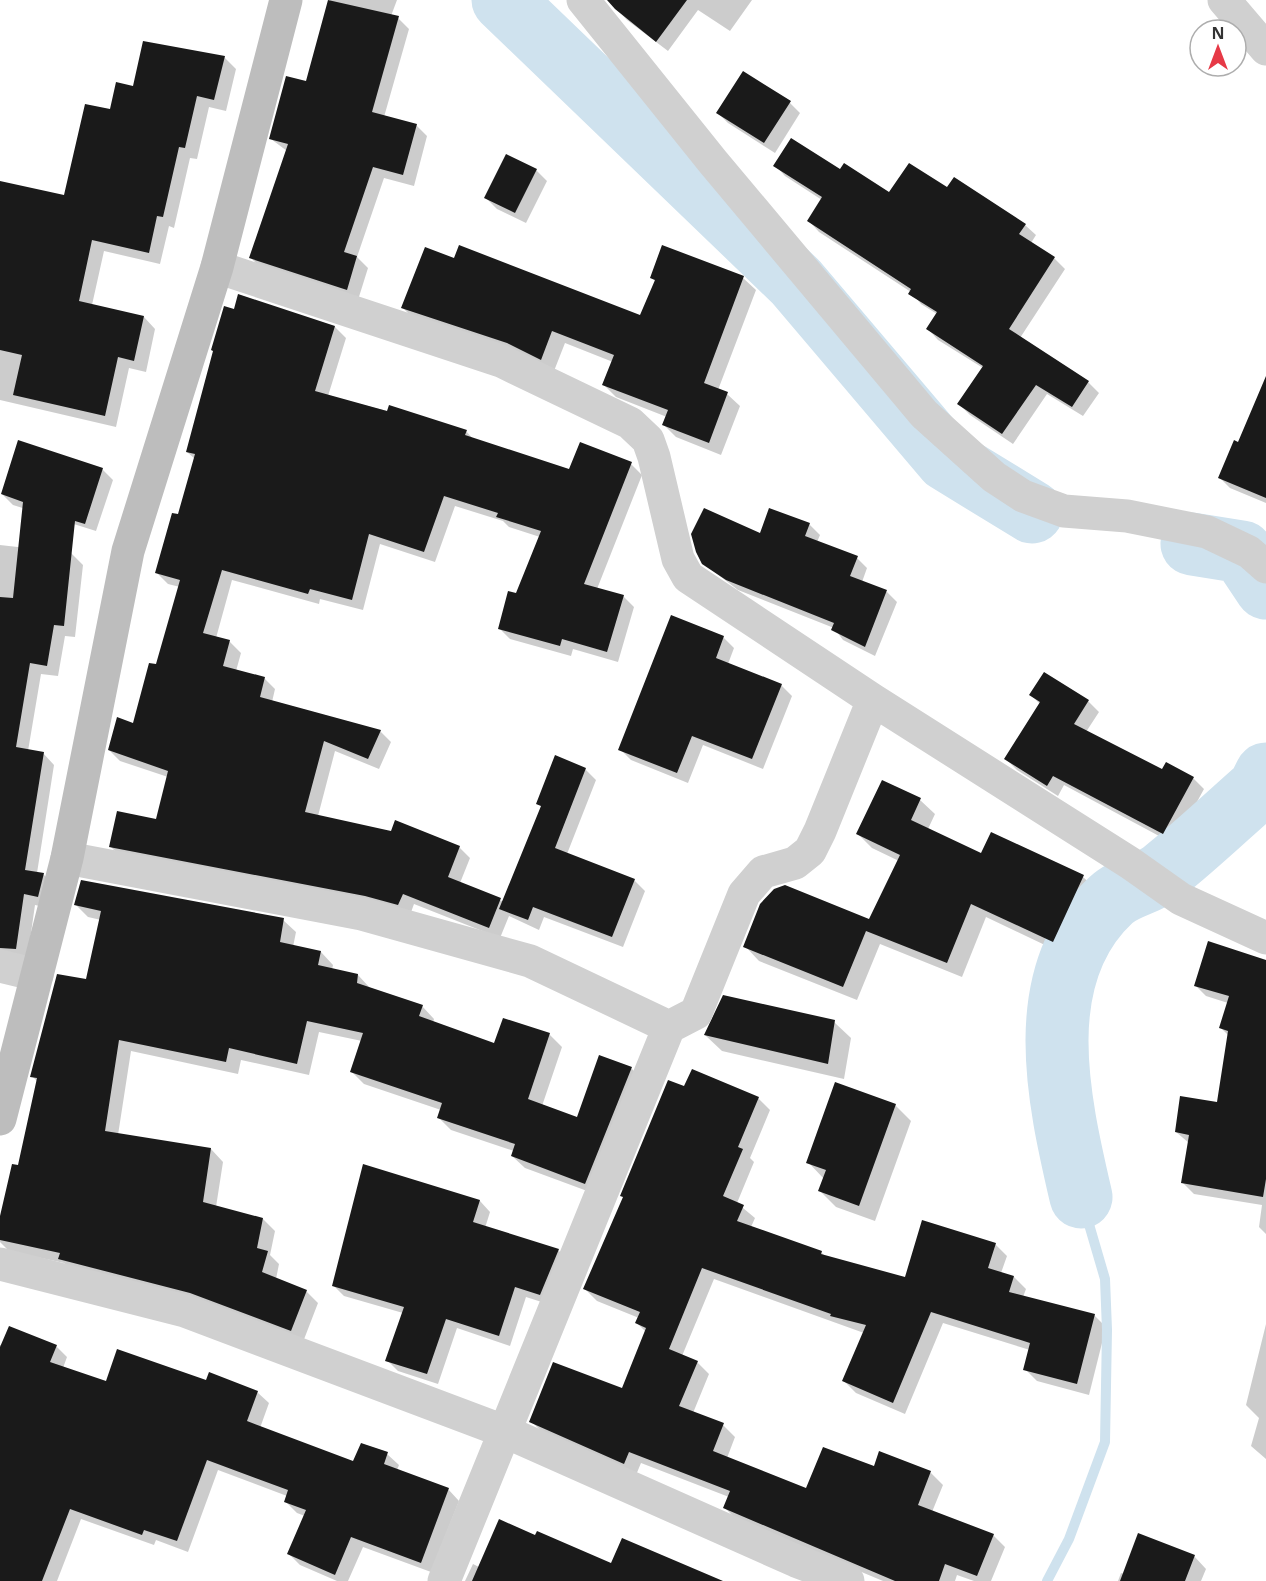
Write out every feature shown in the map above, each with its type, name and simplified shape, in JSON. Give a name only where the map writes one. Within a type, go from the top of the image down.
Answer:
[{"type":"street","points":[[0,1119],[67,858],[128,551],[216,267],[286,0]]},
{"type":"street","points":[[583,0],[713,162],[924,414],[994,477],[1023,496],[1064,511],[1127,516],[1207,532],[1249,552],[1266,567]]},
{"type":"street","points":[[1224,0],[1266,49]]},
{"type":"street","points":[[216,267],[501,361],[630,423],[648,440],[678,559],[688,577],[873,700],[1130,863],[1181,899],[1259,930]]},
{"type":"street","points":[[444,1581],[669,1027],[696,1013],[744,894],[753,881],[763,872],[795,863],[810,851],[873,700]]},
{"type":"street","points":[[67,858],[363,914],[519,958],[669,1027]]},
{"type":"street","points":[[0,966],[37,975]]},
{"type":"street","points":[[0,1264],[185,1311],[506,1432],[796,1561],[848,1581]]},
{"type":"building","points":[[328,0],[399,16],[372,112],[417,124],[403,175],[373,167],[344,252],[357,256],[347,290],[249,258],[288,144],[269,139],[286,76],[306,81]]},
{"type":"building","points":[[607,0],[687,0],[656,42]]},
{"type":"building","points":[[143,41],[225,56],[214,100],[197,96],[185,148],[179,147],[163,217],[157,216],[149,253],[92,240],[79,301],[144,316],[134,361],[118,357],[105,416],[13,395],[22,355],[0,350],[0,181],[64,195],[85,104],[110,109],[116,82],[133,86]]},
{"type":"building","points":[[743,71],[791,101],[764,143],[716,113]]},
{"type":"building","points":[[791,138],[840,169],[844,163],[889,192],[909,163],[947,187],[954,177],[1026,224],[1019,234],[1055,257],[1009,329],[1089,381],[1072,407],[1036,385],[1002,434],[957,404],[983,366],[926,329],[937,312],[908,294],[911,289],[807,221],[822,197],[773,166]]},
{"type":"building","points":[[506,154],[537,169],[515,213],[484,198]]},
{"type":"building","points":[[459,245],[640,315],[655,280],[650,278],[662,245],[744,276],[704,383],[728,392],[709,443],[662,425],[668,410],[602,385],[614,355],[552,331],[541,360],[507,343],[401,308],[425,247],[454,258]]},
{"type":"building","points":[[238,294],[335,326],[315,391],[387,411],[389,405],[467,430],[465,435],[569,469],[580,442],[632,462],[584,584],[624,595],[607,652],[562,639],[560,646],[498,629],[508,591],[516,593],[541,531],[496,517],[498,513],[444,496],[424,552],[369,534],[352,600],[310,589],[308,594],[222,570],[203,633],[230,640],[223,666],[265,677],[260,697],[381,730],[368,759],[324,741],[305,812],[391,831],[395,820],[460,846],[448,877],[501,898],[489,928],[403,894],[398,905],[365,896],[109,847],[117,811],[156,819],[168,771],[108,750],[117,717],[133,723],[149,663],[156,664],[180,580],[155,573],[172,513],[178,514],[195,454],[186,452],[224,306],[234,309]]},
{"type":"building","points":[[1266,376],[1266,498],[1218,478],[1234,440],[1238,442]]},
{"type":"building","points":[[18,440],[103,468],[85,524],[75,521],[64,626],[54,625],[47,666],[30,663],[16,747],[44,752],[25,870],[44,873],[38,897],[24,894],[16,949],[0,948],[0,597],[13,598],[23,502],[1,494]]},
{"type":"building","points":[[704,508],[760,533],[769,508],[810,523],[805,536],[858,556],[850,576],[887,590],[865,647],[831,630],[834,623],[726,580],[702,564],[691,534]]},
{"type":"building","points":[[671,615],[724,636],[716,658],[782,684],[752,759],[692,736],[677,773],[618,750]]},
{"type":"building","points":[[1044,672],[1089,700],[1074,724],[1162,769],[1166,762],[1194,777],[1163,834],[1053,776],[1047,786],[1004,759],[1040,702],[1029,695]]},
{"type":"building","points":[[555,755],[586,768],[555,848],[635,879],[612,937],[533,907],[528,920],[499,909],[541,806],[536,804]]},
{"type":"building","points":[[882,780],[921,798],[911,820],[981,853],[991,832],[1084,875],[1053,942],[971,904],[947,963],[866,931],[843,987],[743,947],[760,904],[774,889],[785,885],[869,919],[900,855],[856,834]]},
{"type":"building","points":[[81,880],[284,918],[280,942],[321,951],[318,965],[358,974],[357,983],[423,1005],[419,1016],[494,1043],[503,1018],[550,1033],[528,1099],[577,1117],[599,1055],[632,1067],[585,1184],[511,1156],[515,1144],[437,1118],[442,1103],[350,1072],[363,1033],[307,1021],[297,1064],[229,1048],[226,1062],[119,1040],[105,1131],[211,1148],[203,1202],[263,1218],[257,1248],[268,1251],[262,1272],[307,1290],[291,1331],[190,1293],[58,1259],[60,1253],[0,1240],[0,1216],[12,1164],[18,1165],[37,1078],[30,1077],[57,974],[86,979],[101,911],[74,905]]},
{"type":"building","points":[[1208,941],[1266,960],[1266,1179],[1263,1197],[1181,1183],[1189,1135],[1175,1132],[1180,1096],[1217,1102],[1228,1031],[1219,1028],[1229,996],[1194,986]]},
{"type":"building","points":[[723,995],[835,1020],[828,1064],[704,1035]]},
{"type":"building","points":[[692,1069],[759,1097],[738,1147],[743,1149],[723,1196],[744,1205],[737,1221],[822,1251],[821,1254],[905,1277],[922,1220],[996,1243],[988,1268],[1014,1276],[1009,1292],[1095,1314],[1077,1384],[1023,1370],[1030,1343],[931,1312],[893,1403],[842,1381],[866,1325],[830,1316],[831,1314],[702,1268],[669,1349],[698,1361],[679,1406],[724,1423],[713,1451],[806,1488],[823,1447],[874,1466],[879,1451],[931,1471],[918,1505],[994,1534],[977,1576],[945,1564],[939,1581],[895,1581],[723,1508],[730,1491],[629,1452],[624,1464],[529,1422],[553,1362],[622,1388],[646,1328],[635,1323],[640,1312],[583,1289],[623,1197],[620,1196],[668,1080],[684,1086]]},
{"type":"building","points":[[835,1082],[896,1104],[859,1206],[818,1191],[826,1170],[806,1163]]},
{"type":"building","points":[[363,1164],[480,1200],[473,1222],[559,1249],[540,1295],[515,1287],[499,1336],[446,1319],[427,1374],[385,1361],[404,1307],[332,1286]]},
{"type":"building","points":[[9,1326],[57,1345],[50,1362],[106,1381],[117,1349],[206,1380],[209,1372],[258,1391],[247,1421],[353,1461],[361,1443],[388,1452],[384,1464],[449,1488],[421,1563],[351,1537],[335,1575],[287,1554],[306,1510],[284,1502],[288,1490],[207,1460],[177,1541],[144,1530],[142,1535],[70,1509],[42,1581],[0,1581],[0,1347]]},
{"type":"building","points":[[499,1519],[535,1535],[537,1531],[611,1563],[622,1538],[723,1581],[472,1581]]},
{"type":"building","points":[[1138,1533],[1195,1555],[1185,1581],[1120,1581]]},
{"type":"waterway","points":[[503,0],[796,282],[947,460],[1032,512]]},
{"type":"waterway","points":[[1192,544],[1242,552],[1266,588]]},
{"type":"waterway","points":[[1081,1197],[1059,1081],[1057,1041],[1060,1002],[1069,965],[1085,931],[1111,900],[1157,876],[1175,862],[1259,788],[1266,774]]},
{"type":"waterway","points":[[1047,1581],[1069,1539],[1105,1442],[1107,1330],[1105,1279],[1081,1197]]}]
